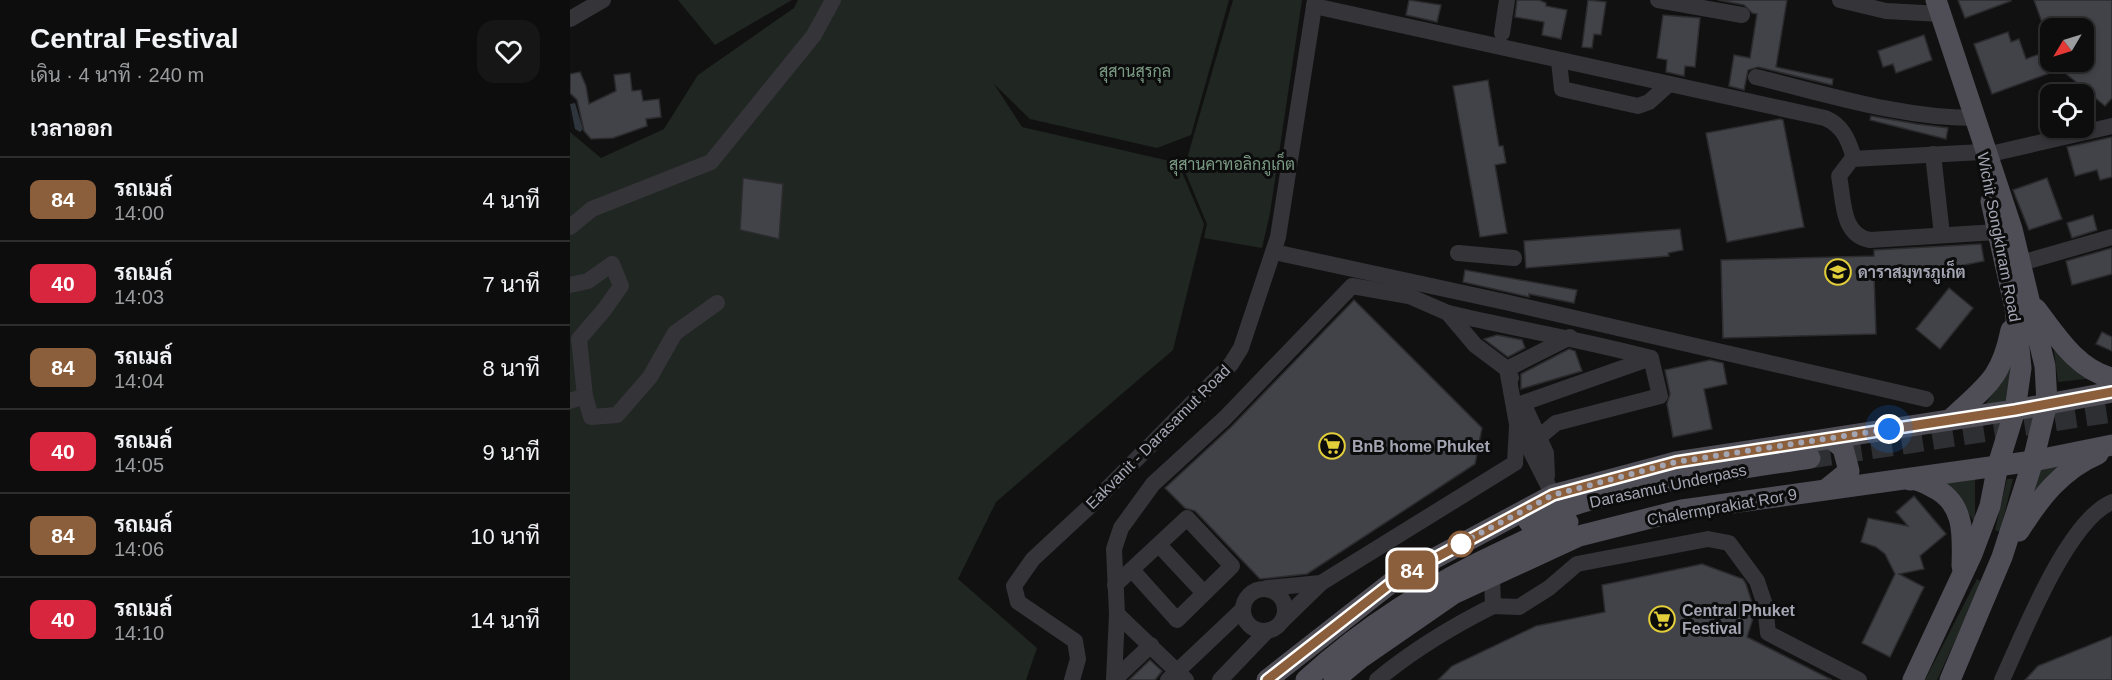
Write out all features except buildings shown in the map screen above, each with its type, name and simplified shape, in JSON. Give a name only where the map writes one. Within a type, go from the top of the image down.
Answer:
[{"type":"main road","name":"Wichit Songkhram Road","points":[[1913,680],[1961,584],[1990,506],[1998,465],[2015,410],[2021,368],[2024,306],[2021,264],[1939,7]]},
{"type":"main road","name":"Wichit Songkhram Road","points":[[1950,680],[2000,561],[2033,461],[2047,403],[2045,366],[1997,232],[1980,140]]},
{"type":"main road","points":[[1952,418],[1991,384],[2001,369],[2024,306],[2087,367],[2112,378]]},
{"type":"main road","points":[[1267,680],[1396,579],[1550,489],[1676,462],[2015,410],[2112,392]]},
{"type":"main road","points":[[1828,489],[1849,471],[1843,448],[1832,439]]},
{"type":"main road","points":[[1972,554],[2000,561],[2033,509],[2053,483],[2085,459],[2112,446]]},
{"type":"main road","name":"Chalermprakiat Ror 9","points":[[1334,680],[1362,657],[1454,594],[1579,536],[1682,510],[2033,461],[2112,446]]},
{"type":"main road","name":"Darasamut Underpass","points":[[1289,680],[1411,582],[1482,543],[1555,511],[1657,484],[1811,464],[1621,506],[1558,525],[1457,572],[1405,604],[1337,651],[1305,680]]},
{"type":"main road","points":[[1865,483],[1916,479],[1941,491],[1952,502],[1961,515],[1961,584]]},
{"type":"street","points":[[570,19],[603,0]]},
{"type":"street","points":[[570,226],[592,209],[711,162],[814,35],[833,0]]},
{"type":"street","points":[[1502,33],[1507,0]]},
{"type":"street","points":[[1658,0],[1742,15]]},
{"type":"street","points":[[1840,0],[1886,11],[1939,7]]},
{"type":"street","points":[[1314,3],[1559,61],[1828,119],[1844,133],[1854,155],[1839,176],[1848,227],[1852,232],[1870,240],[1997,232]]},
{"type":"street","name":"Eakvanit - Darasamut Road","points":[[1072,680],[1078,658],[1075,641],[1018,602],[1014,586],[1018,576],[1056,534],[1088,508],[1231,364],[1241,348],[1274,252],[1314,3]]},
{"type":"street","points":[[1559,61],[1562,88],[1631,105],[1638,106],[1649,102],[1668,84]]},
{"type":"street","points":[[1756,77],[1908,114],[1938,118],[1980,140]]},
{"type":"street","points":[[1852,159],[1933,154],[1980,140],[2112,126]]},
{"type":"street","points":[[1933,154],[1942,235]]},
{"type":"street","points":[[2021,264],[2112,237]]},
{"type":"street","points":[[1274,252],[1505,302],[1926,399]]},
{"type":"street","points":[[1458,253],[1514,258]]},
{"type":"street","points":[[570,285],[588,280],[612,264],[621,286],[579,339],[578,398],[591,417],[617,415],[650,377],[675,333],[717,303]]},
{"type":"street","points":[[1114,680],[1117,614],[1114,549],[1121,528],[1153,484],[1225,418],[1352,286],[1409,297],[1448,312],[1508,327],[1570,337],[1651,358]]},
{"type":"street","points":[[1448,312],[1475,345],[1506,369],[1546,453],[1550,489]]},
{"type":"street","points":[[1475,345],[1508,327]]},
{"type":"street","points":[[1506,369],[1570,337]]},
{"type":"street","points":[[1523,403],[1651,358]]},
{"type":"street","points":[[1538,438],[1556,423],[1660,396],[1651,358]]},
{"type":"street","points":[[1220,680],[1267,631],[1279,625],[1321,583],[1515,464],[1517,424],[1506,369]]},
{"type":"street","points":[[1517,424],[1550,489]]},
{"type":"street","points":[[2002,680],[2068,543],[2094,513],[2112,502]]},
{"type":"street","points":[[1115,585],[1133,571],[1187,518],[1232,566],[1177,620],[1133,571]]},
{"type":"street","points":[[1377,680],[1406,655],[1493,606],[1519,607],[1550,588],[1577,564],[1708,539],[1729,543],[1757,581],[1766,605],[1768,633],[1860,680]]},
{"type":"street","points":[[1159,545],[1204,593]]},
{"type":"street","points":[[1492,575],[1493,606]]},
{"type":"street","points":[[1267,631],[1253,628],[1244,617],[1244,603],[1253,591],[1321,583]]},
{"type":"street","points":[[1267,588],[1273,590],[1283,600],[1286,613],[1283,620]]},
{"type":"street","points":[[1117,614],[1150,645],[1177,677],[1243,609]]},
{"type":"street","points":[[1114,680],[1150,645]]},
{"type":"green space","points":[[678,0],[792,0],[715,45]]},
{"type":"green space","name":"สุสานสุรกุล","points":[[798,0],[1229,0],[1191,135],[1157,148],[1030,119],[994,84],[1022,127],[1178,163],[1204,224],[1173,350],[996,502],[958,579],[1037,648],[1026,680],[570,680],[570,132],[601,158],[664,129],[698,75],[794,8]]},
{"type":"green space","name":"สุสานคาทอลิกภูเก็ต","points":[[1233,0],[1302,0],[1270,213],[1262,248],[1204,238],[1207,224],[1184,169]]},
{"type":"green space","points":[[2052,335],[2102,377],[2058,382]]},
{"type":"green space","points":[[2012,365],[2008,400],[1985,405]]},
{"type":"green space","points":[[2076,457],[2026,506],[2038,467]]},
{"type":"green space","points":[[1975,478],[1975,524],[1957,492],[1944,482]]},
{"type":"green space","points":[[2007,479],[2013,479],[2000,532],[1995,530]]},
{"type":"green space","points":[[1977,579],[1982,582],[1937,680],[1925,680]]},
{"type":"shaded area","points":[[575,103],[583,129],[580,132],[575,129],[570,104]]},
{"type":"tunnel","points":[[1810,458],[2112,412]]},
{"type":"bus line","name":"84","points":[[1267,680],[1396,579],[1553,495],[1676,462],[2015,410],[2112,392]]},
{"type":"place","name":"ดาราสมุทรภูเก็ต","points":[[1838,272]]},
{"type":"place","name":"BnB home Phuket","points":[[1332,446]]},
{"type":"place","name":"Central Phuket Festival","points":[[1662,619]]},
{"type":"route","points":[[1461,544],[1452,548],[1553,495],[1676,462],[1889,429]]}]
